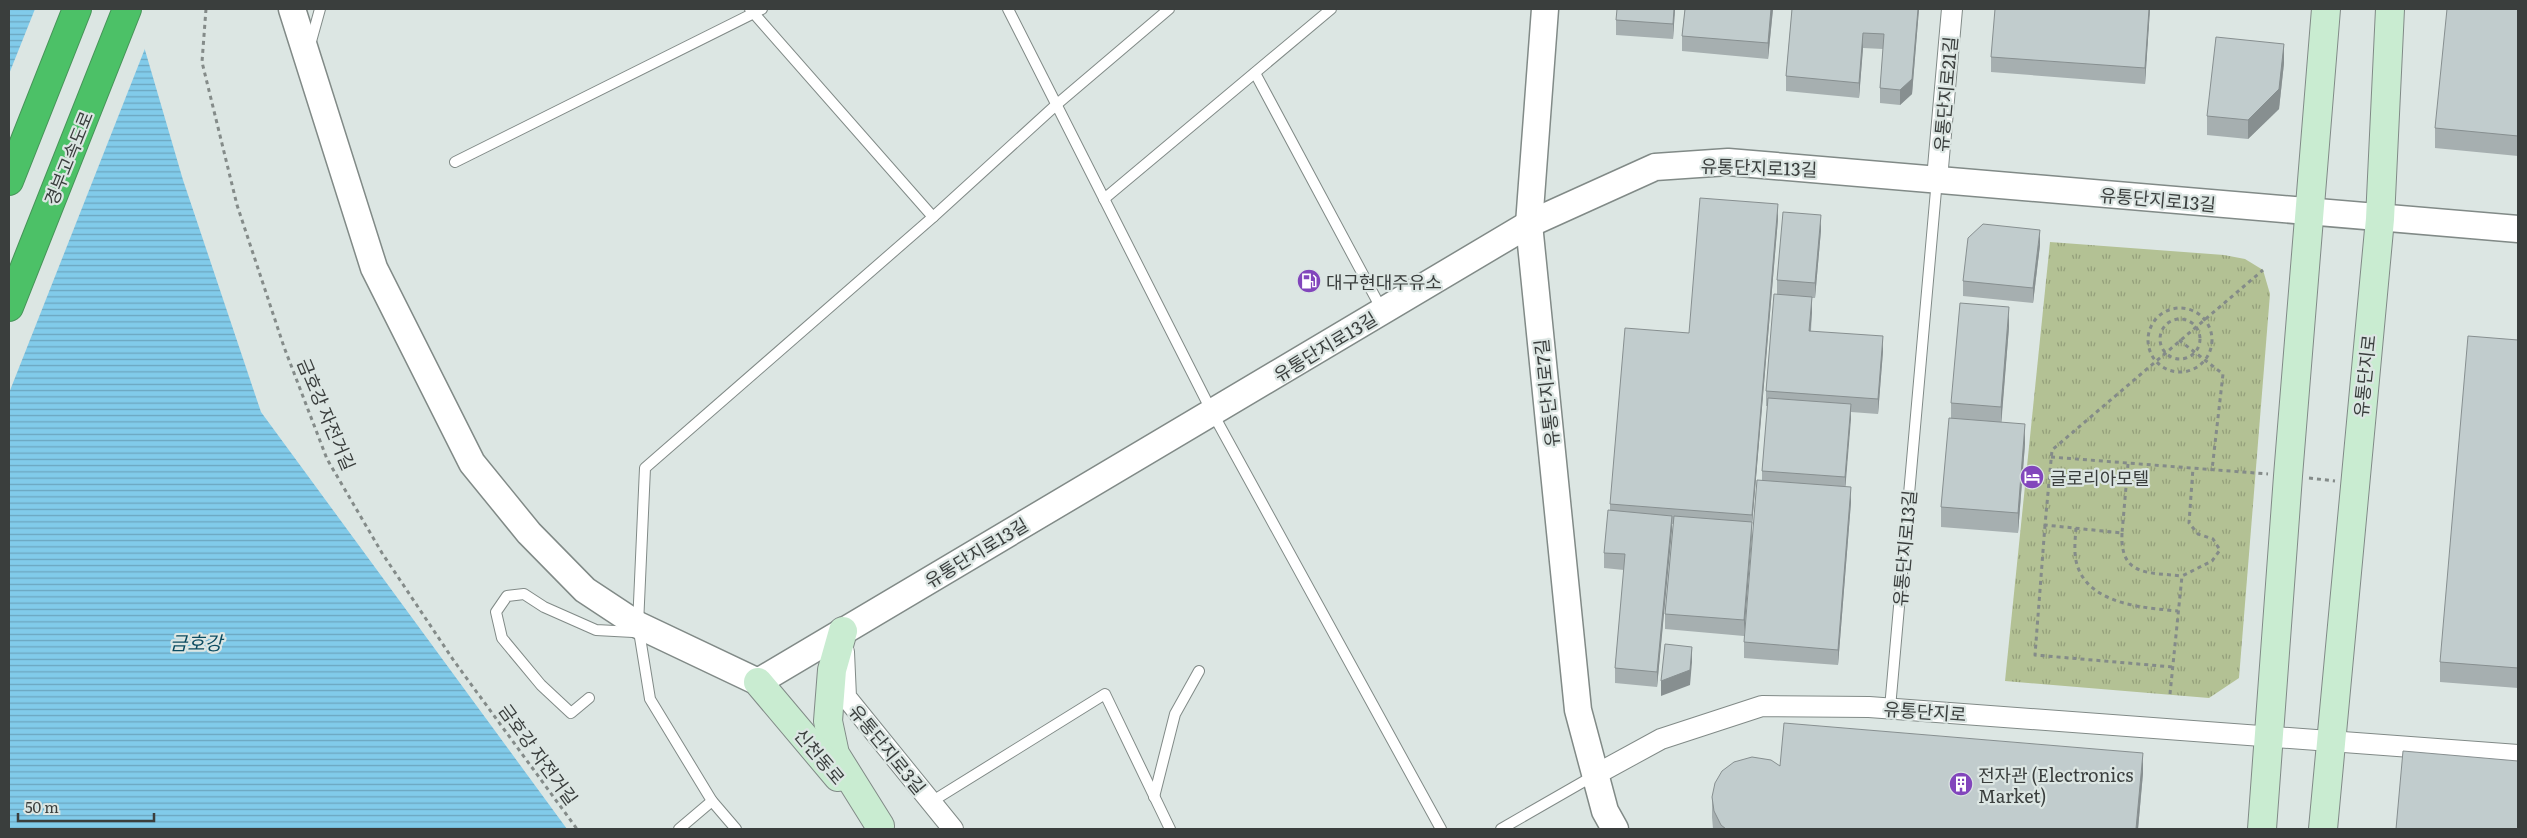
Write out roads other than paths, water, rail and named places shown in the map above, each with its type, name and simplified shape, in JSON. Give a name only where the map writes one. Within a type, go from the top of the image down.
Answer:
[{"type":"highway","points":[[9,181],[77,9]]},
{"type":"highway","name":"경부고속도로","points":[[9,307],[128,9]]},
{"type":"main road","points":[[2262,829],[2308,212],[2326,9]]},
{"type":"main road","name":"유통단지로","points":[[2323,829],[2380,219],[2390,9]]},
{"type":"main road","points":[[843,631],[832,670],[828,721],[835,754],[881,828]]},
{"type":"main road","name":"신천동로","points":[[758,682],[881,828]]},
{"type":"street","points":[[292,9],[374,268],[472,464],[529,533],[585,590],[638,625],[758,682]]},
{"type":"street","name":"유통단지로7길","points":[[1544,9],[1529,224],[1578,710],[1604,811],[1615,829]]},
{"type":"street","name":"유통단지로21길","points":[[1937,179],[1952,9]]},
{"type":"street","name":"유통단지로13길","points":[[758,682],[1529,224],[1655,167],[1728,162],[2380,219],[2518,228]]},
{"type":"street","name":"유통단지로3길","points":[[843,631],[846,697],[953,829]]},
{"type":"street","name":"유통단지로","points":[[1595,775],[1661,739],[1762,706],[1890,708],[2269,738],[2518,754]]},
{"type":"lane","points":[[307,55],[320,9]]},
{"type":"lane","points":[[1008,9],[1212,412],[1441,829]]},
{"type":"lane","points":[[736,829],[712,801],[650,699],[638,625],[645,468],[932,217],[1056,105],[1169,9]]},
{"type":"lane","points":[[1104,199],[1331,9]]},
{"type":"lane","points":[[455,162],[755,10],[932,217]]},
{"type":"lane","points":[[1255,73],[1383,311]]},
{"type":"lane","name":"유통단지로13길","points":[[1890,708],[1937,179]]},
{"type":"lane","points":[[589,698],[571,713],[541,685],[502,638],[496,612],[508,596],[524,594],[544,608],[596,630],[633,632],[638,625]]},
{"type":"lane","points":[[1154,797],[1175,714],[1199,671]]},
{"type":"lane","points":[[931,802],[1104,694],[1170,829]]},
{"type":"lane","points":[[1501,829],[1595,775]]},
{"type":"lane","points":[[679,829],[712,801]]},
{"type":"water","name":"금호강","points":[[9,9],[133,9],[183,180],[261,412],[567,829],[9,829]]},
{"type":"place","name":"대구현대주유소","points":[[1309,281]]},
{"type":"place","name":"글로리아모텔","points":[[2032,477]]},
{"type":"place","name":"전자관 (Electronics Market)","points":[[1961,784]]}]
